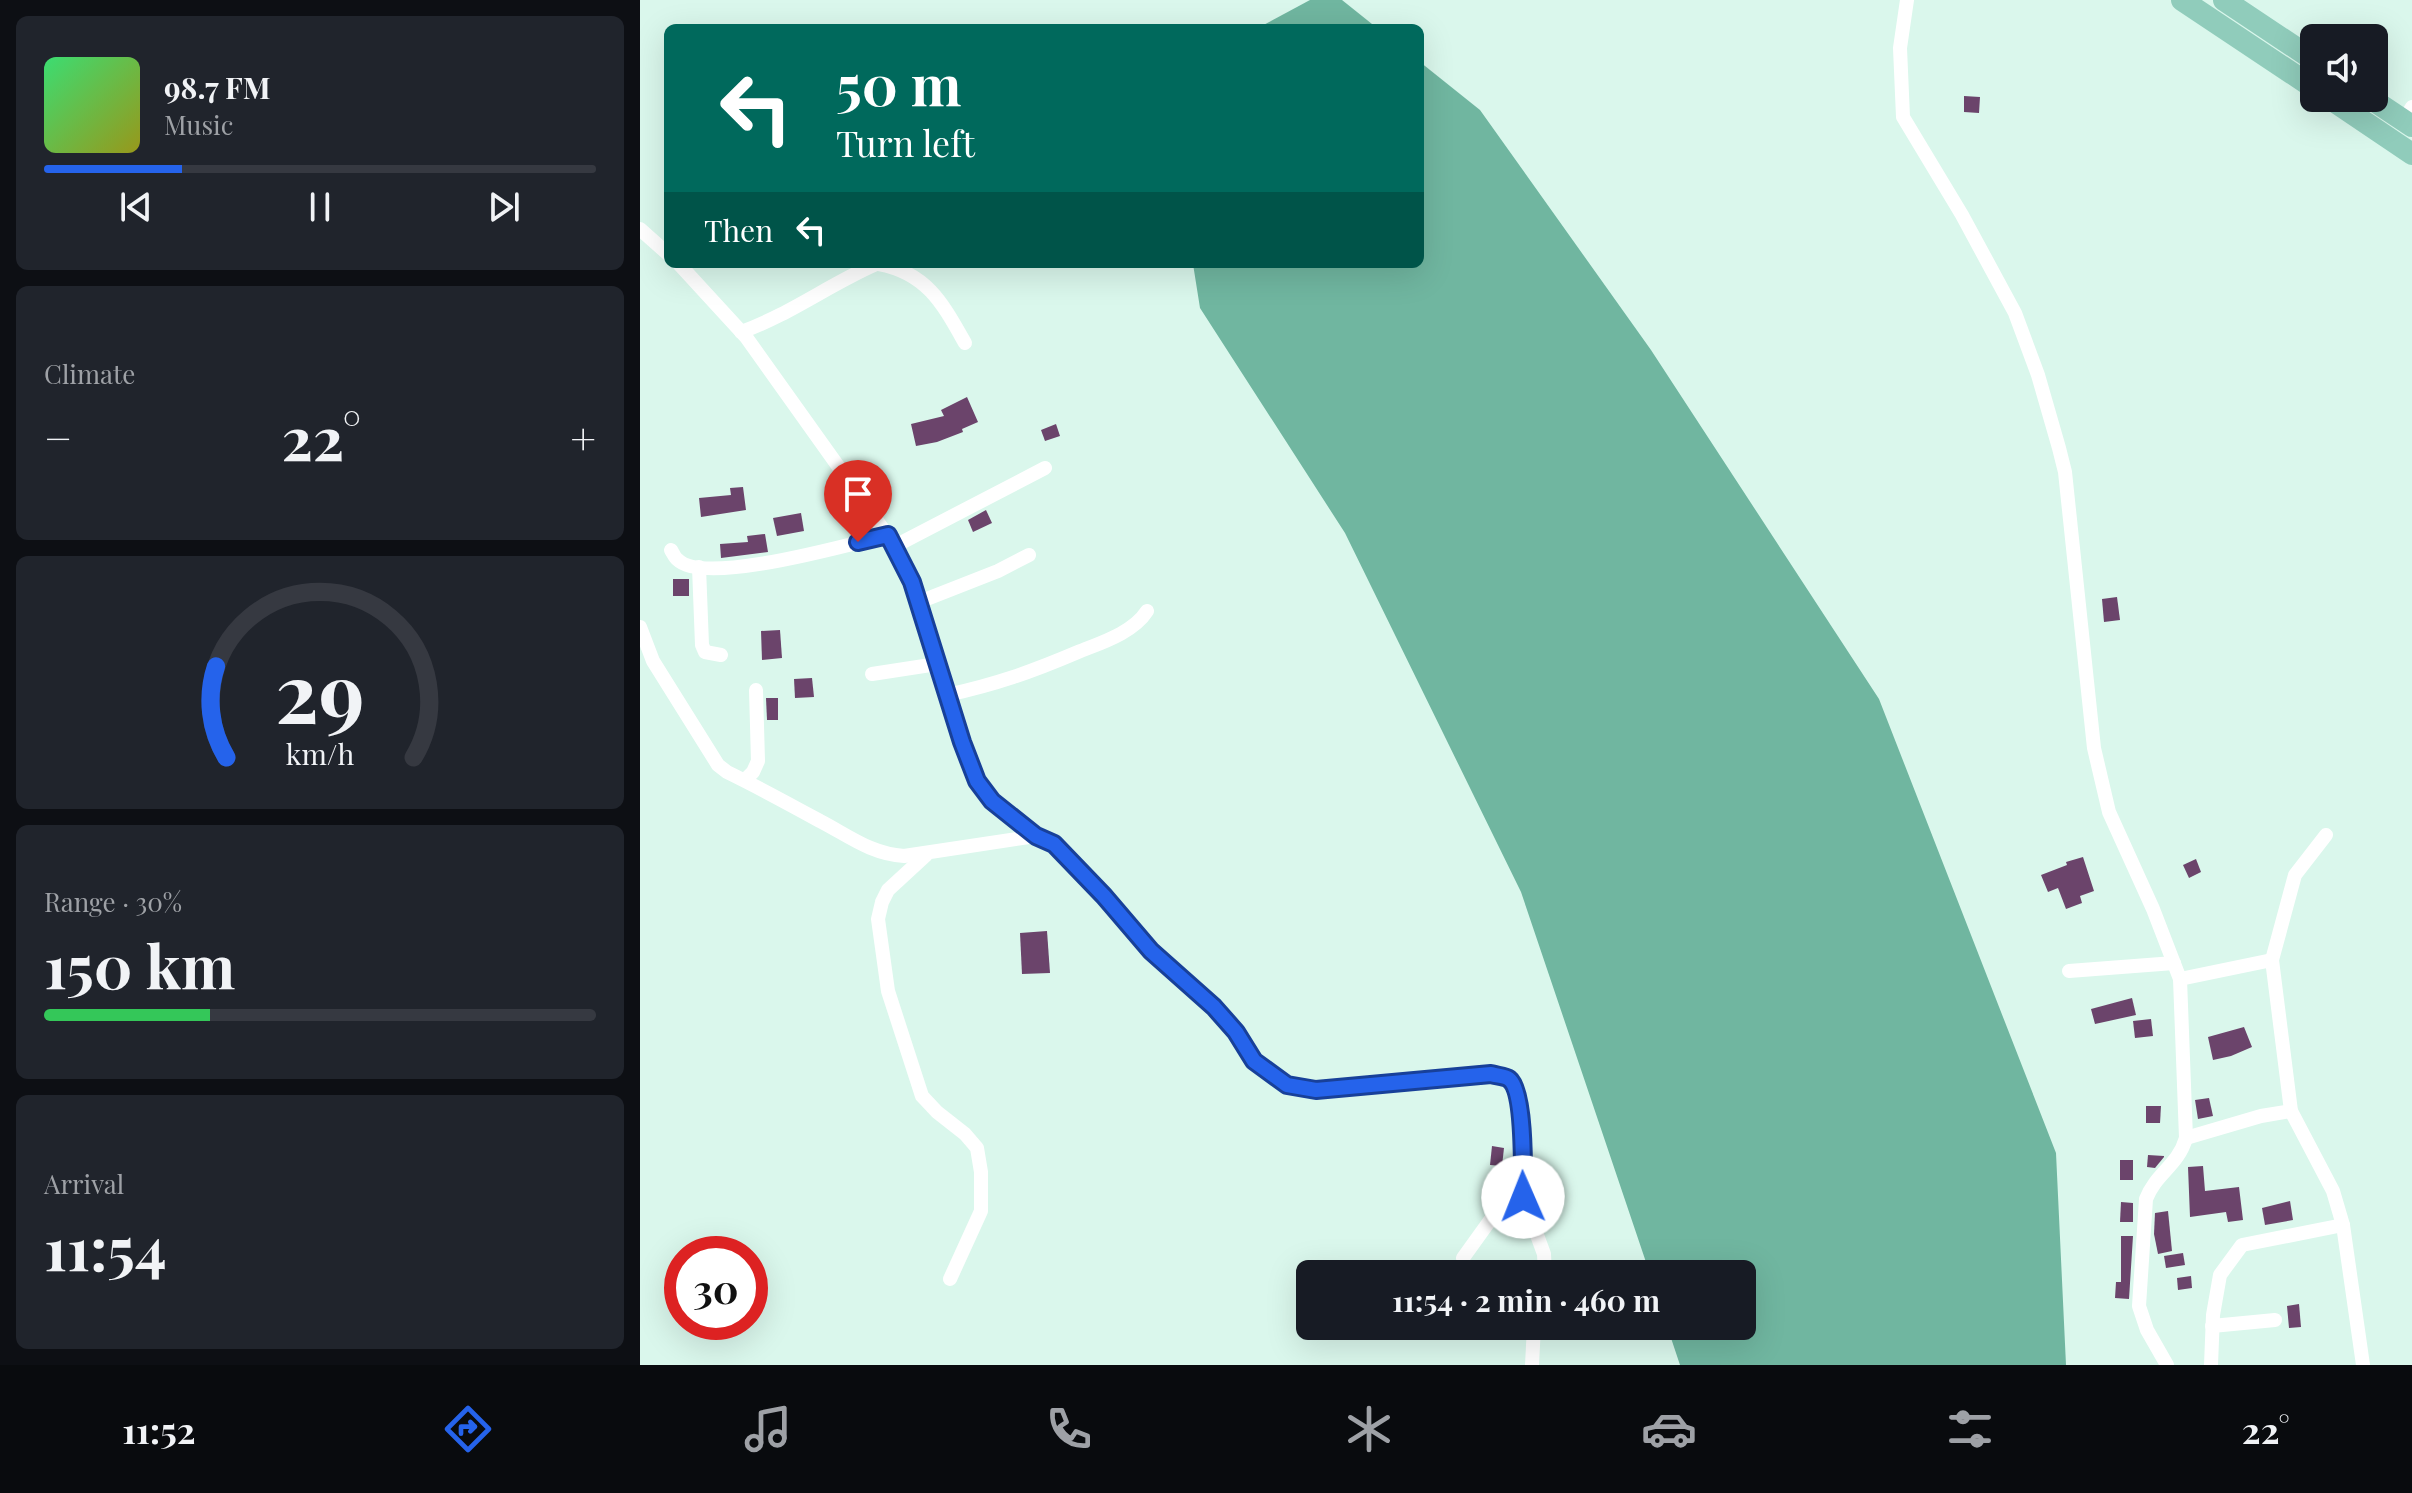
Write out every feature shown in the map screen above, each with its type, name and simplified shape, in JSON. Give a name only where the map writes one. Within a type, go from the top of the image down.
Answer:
[{"type":"main road","points":[[2182,0],[2300,79]]},
{"type":"main road","points":[[2224,0],[2300,51]]},
{"type":"main road","points":[[2388,107],[2409,118]]},
{"type":"main road","points":[[2350,112],[2412,154]]},
{"type":"street","points":[[1907,0],[1900,48],[1903,117],[1962,215],[2015,313],[2038,375],[2065,472],[2094,748],[2101,783],[2109,812],[2153,909],[2180,979],[2186,1138],[2176,1162],[2151,1186],[2146,1199],[2139,1306],[2147,1330],[2167,1365]]},
{"type":"street","points":[[640,229],[664,250]]},
{"type":"street","points":[[683,268],[741,332],[891,540],[919,602],[977,781],[992,801],[1036,836],[1054,844],[1151,951],[1214,1007],[1236,1032],[1254,1061],[1287,1085],[1316,1090],[1491,1074],[1508,1078],[1514,1085],[1521,1119],[1523,1197],[1544,1260]]},
{"type":"street","points":[[741,332],[769,322],[850,275],[868,268]]},
{"type":"street","points":[[896,268],[920,279],[942,303],[965,343]]},
{"type":"street","points":[[671,550],[678,561],[699,567],[735,569],[891,540],[1045,468]]},
{"type":"street","points":[[919,602],[998,571],[1029,555]]},
{"type":"street","points":[[699,567],[702,645],[705,652],[721,655]]},
{"type":"street","points":[[947,695],[997,685],[1059,662],[1107,641],[1142,618],[1147,611]]},
{"type":"street","points":[[640,627],[653,661],[710,754],[727,772],[866,848],[884,855],[926,854],[1036,836]]},
{"type":"street","points":[[872,674],[937,664]]},
{"type":"street","points":[[745,780],[758,761],[756,690]]},
{"type":"street","points":[[2326,835],[2295,875],[2272,960],[2291,1111],[2333,1191],[2343,1225],[2363,1365]]},
{"type":"street","points":[[926,854],[888,890],[878,919],[888,991],[922,1096],[977,1148],[981,1172],[981,1211],[950,1279]]},
{"type":"street","points":[[2180,979],[2272,960]]},
{"type":"street","points":[[2069,971],[2174,963]]},
{"type":"street","points":[[2186,1138],[2261,1116],[2291,1111]]},
{"type":"street","points":[[1463,1258],[1509,1194],[1523,1197]]},
{"type":"street","points":[[2211,1365],[2212,1326],[2220,1275],[2242,1245],[2343,1225]]},
{"type":"street","points":[[2212,1326],[2275,1320]]},
{"type":"street","points":[[1532,1365],[1533,1340]]},
{"type":"shaded area","points":[[1310,0],[1342,0],[1372,24],[1265,24]]},
{"type":"shaded area","points":[[1424,65],[1480,110],[1651,350],[1879,699],[2056,1153],[2066,1365],[1680,1365],[1672,1340],[1756,1340],[1756,1260],[1645,1260],[1521,892],[1345,533],[1200,308],[1194,268],[1424,268]]},
{"type":"building","points":[[1964,96],[1980,97],[1979,113],[1964,112]]},
{"type":"building","points":[[967,397],[978,422],[962,429],[963,432],[916,446],[911,424],[944,416],[941,410]]},
{"type":"building","points":[[1056,424],[1060,436],[1045,441],[1041,430]]},
{"type":"building","points":[[743,487],[746,510],[701,517],[699,498],[731,495],[730,488]]},
{"type":"building","points":[[986,510],[992,523],[973,532],[968,520]]},
{"type":"building","points":[[801,513],[804,531],[777,536],[773,518]]},
{"type":"building","points":[[765,534],[768,552],[721,558],[720,544],[748,542],[747,536]]},
{"type":"building","points":[[673,579],[689,579],[689,596],[673,596]]},
{"type":"building","points":[[2117,597],[2120,620],[2104,622],[2102,599]]},
{"type":"building","points":[[780,630],[782,658],[762,660],[761,631]]},
{"type":"building","points":[[812,678],[814,697],[795,698],[794,679]]},
{"type":"building","points":[[766,698],[778,698],[778,720],[767,720]]},
{"type":"building","points":[[2083,857],[2094,891],[2080,896],[2082,903],[2066,909],[2058,888],[2048,892],[2041,875]]},
{"type":"building","points":[[2196,859],[2201,872],[2189,878],[2183,865]]},
{"type":"building","points":[[1047,931],[1050,973],[1022,974],[1020,933]]},
{"type":"building","points":[[2132,998],[2136,1015],[2095,1024],[2091,1009]]},
{"type":"building","points":[[2151,1019],[2153,1036],[2135,1038],[2133,1021]]},
{"type":"building","points":[[2244,1027],[2252,1047],[2213,1060],[2208,1037]]},
{"type":"building","points":[[2209,1098],[2213,1116],[2198,1119],[2195,1100]]},
{"type":"building","points":[[2146,1106],[2161,1106],[2160,1123],[2146,1123]]},
{"type":"building","points":[[1492,1146],[1504,1148],[1502,1166],[1490,1165]]},
{"type":"building","points":[[2148,1155],[2164,1157],[2155,1168],[2147,1167]]},
{"type":"building","points":[[2120,1160],[2133,1160],[2133,1180],[2120,1180]]},
{"type":"building","points":[[2203,1166],[2205,1191],[2239,1187],[2243,1220],[2228,1222],[2226,1212],[2190,1217],[2188,1167]]},
{"type":"building","points":[[2290,1201],[2293,1220],[2265,1225],[2262,1208]]},
{"type":"building","points":[[2121,1202],[2133,1203],[2133,1222],[2120,1222]]},
{"type":"building","points":[[2168,1211],[2172,1251],[2158,1254],[2154,1234],[2155,1213]]},
{"type":"building","points":[[2121,1236],[2133,1236],[2129,1299],[2115,1298],[2116,1282],[2121,1282]]},
{"type":"building","points":[[2183,1253],[2185,1265],[2166,1268],[2164,1256]]},
{"type":"building","points":[[2191,1276],[2192,1288],[2178,1290],[2177,1278]]},
{"type":"building","points":[[2299,1304],[2301,1327],[2289,1328],[2287,1306]]},
{"type":"route","points":[[858,542],[888,535],[895,546],[912,582],[962,742],[977,781],[992,801],[1036,836],[1054,844],[1151,951],[1214,1007],[1236,1032],[1254,1061],[1287,1085],[1316,1090],[1491,1074],[1508,1078],[1514,1085],[1521,1119],[1523,1197]]}]
